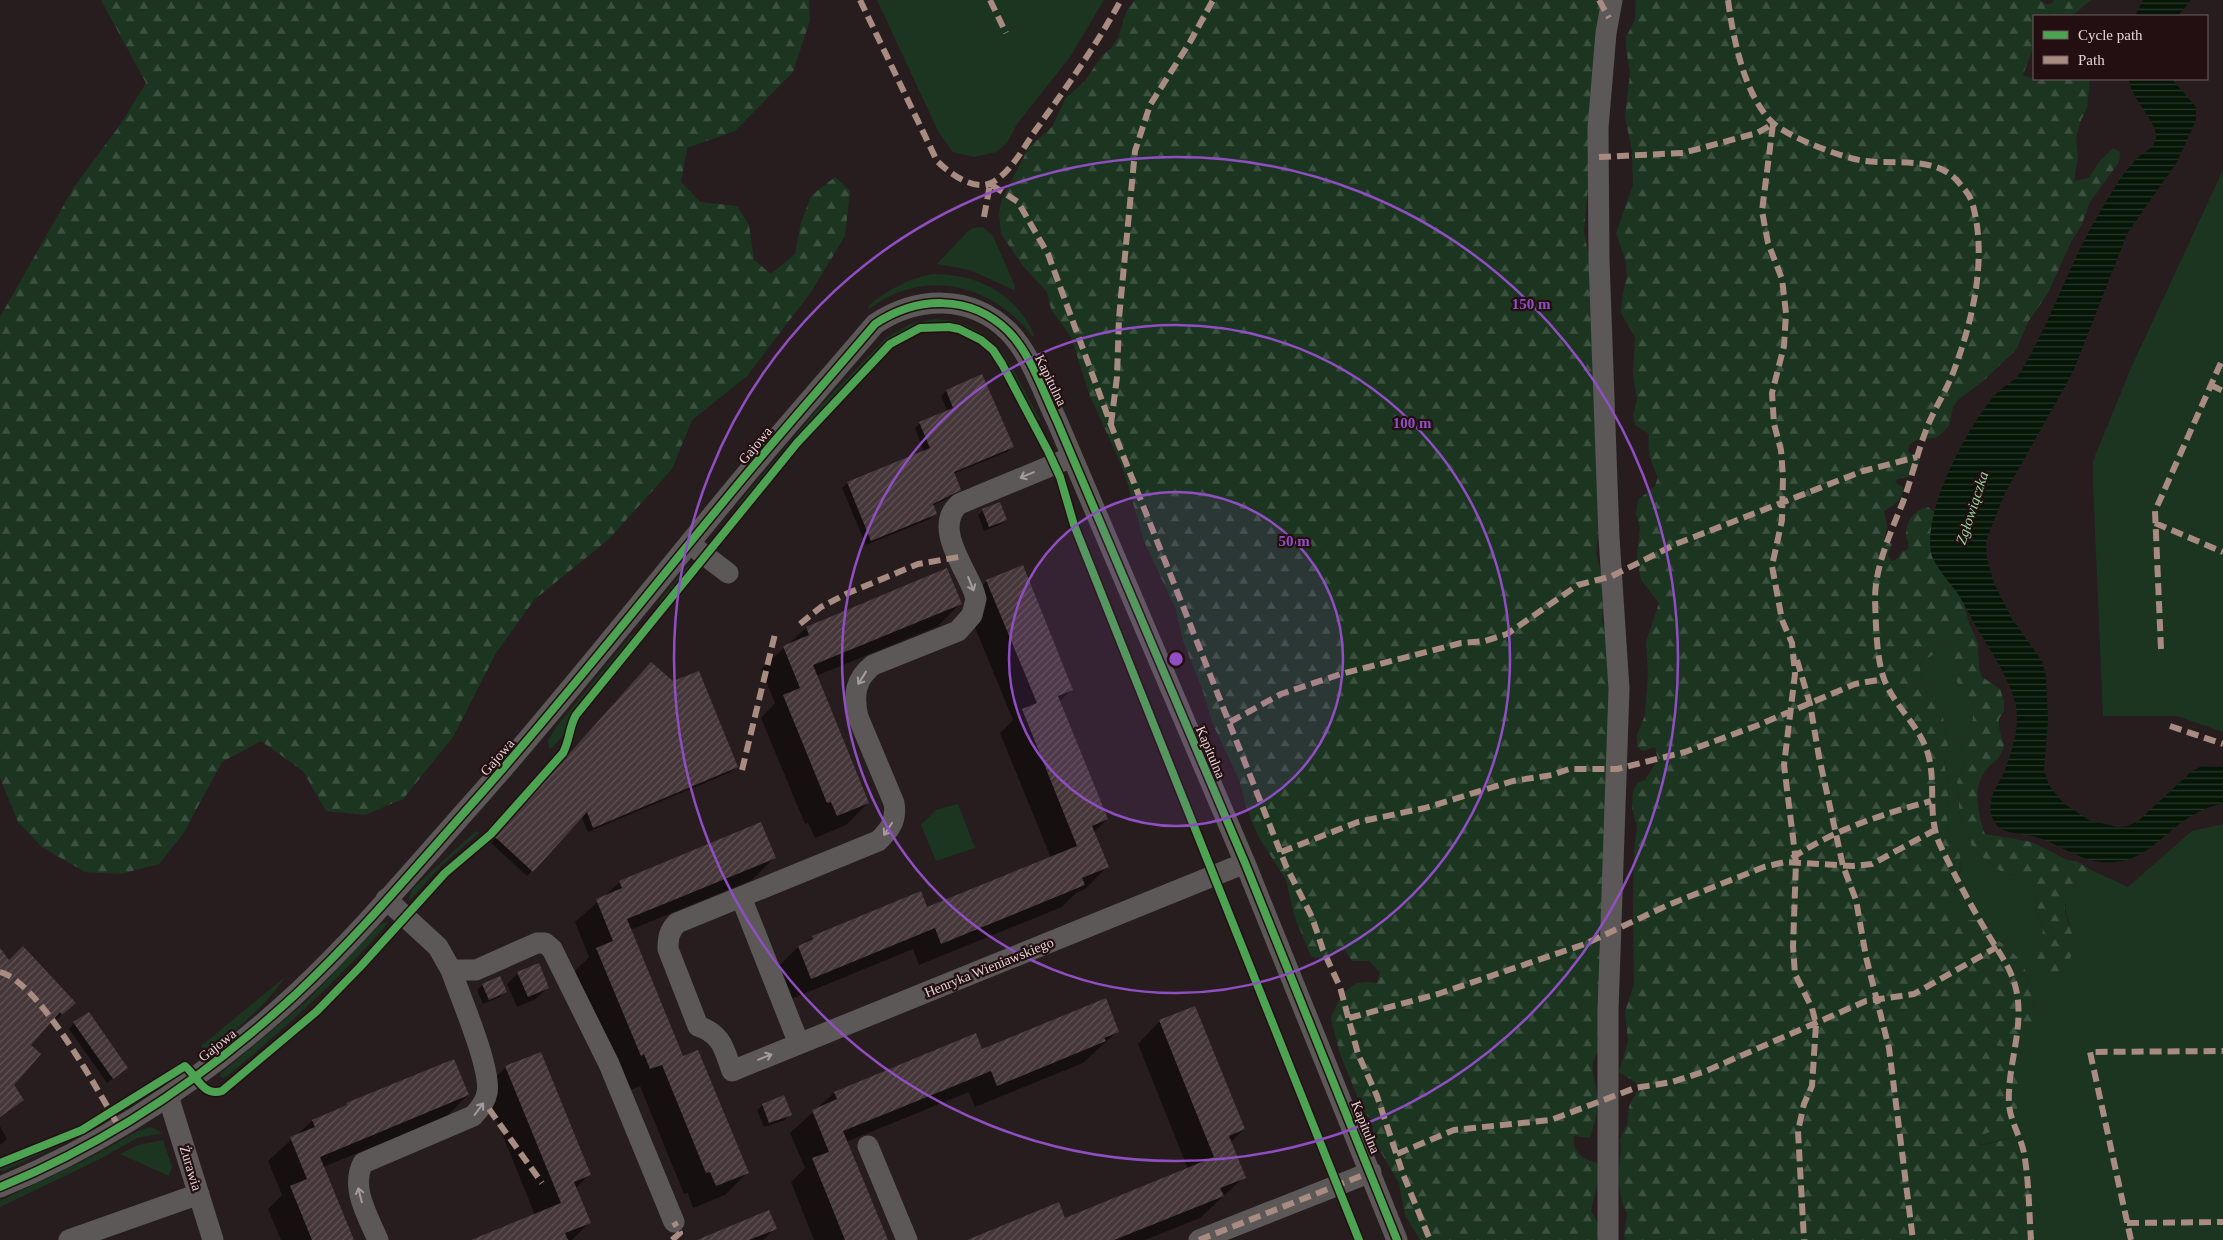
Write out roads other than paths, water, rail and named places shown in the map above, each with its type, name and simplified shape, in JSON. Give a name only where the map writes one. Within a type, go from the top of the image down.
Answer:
[{"type":"street","points":[[1608,1240],[1608,1012],[1619,689],[1609,537],[1600,260],[1598,128],[1606,33],[1612,0]]},
{"type":"street","name":"Gajowa","points":[[0,1187],[53,1164],[91,1144],[168,1096],[238,1045],[277,1012],[317,973],[386,899],[551,714],[778,437],[876,324],[906,308],[926,303],[962,305]]},
{"type":"street","name":"Kapitulna","points":[[962,305],[979,311],[1008,331],[1021,348],[1072,457],[1245,863],[1397,1240]]},
{"type":"street","points":[[798,1044],[740,897],[878,842],[891,828],[896,812],[894,803],[858,717],[855,704],[858,683],[862,674],[873,665],[958,631],[972,615],[976,599],[950,536],[948,525],[953,509],[959,504],[1072,457]]},
{"type":"street","points":[[690,544],[728,573]]},
{"type":"street","name":"Henryka Wieniawskiego","points":[[740,897],[677,923],[671,928],[668,938],[668,949],[698,1026],[712,1030],[720,1039],[732,1071],[1245,863]]},
{"type":"street","points":[[378,1240],[362,1202],[357,1182],[358,1172],[363,1163],[473,1116],[484,1102],[487,1092],[487,1078],[482,1061],[451,970],[438,947],[386,899]]},
{"type":"street","points":[[451,970],[476,970],[537,943],[545,943],[552,949],[609,1064],[674,1222]]},
{"type":"street","name":"Żurawia","points":[[168,1096],[213,1240]]},
{"type":"street","points":[[868,1146],[907,1240]]},
{"type":"street","points":[[1199,1240],[1330,1186],[1371,1172]]},
{"type":"street","points":[[69,1240],[199,1194]]},
{"type":"water","points":[[2143,0],[2191,0],[2179,15],[2136,15]]},
{"type":"water","name":"Zgłowiączka","points":[[2129,80],[2173,80],[2196,107],[2196,120],[2177,162],[2127,234],[2073,372],[2005,493],[1986,541],[1987,558],[1994,583],[2012,619],[2042,661],[2046,676],[2048,721],[2044,770],[2049,785],[2063,803],[2089,820],[2117,827],[2128,826],[2138,821],[2192,771],[2202,766],[2223,767],[2223,804],[2205,809],[2189,817],[2136,857],[2120,862],[2102,862],[2077,855],[2036,837],[2008,832],[1997,826],[1993,820],[1990,807],[1992,796],[2010,755],[2015,737],[2017,710],[2000,666],[1958,594],[1932,558],[1930,535],[1940,493],[1959,450],[1971,429],[1993,397],[2015,379],[2021,371],[2043,331],[2091,227],[2125,172],[2136,159],[2154,144],[2156,132]]}]
